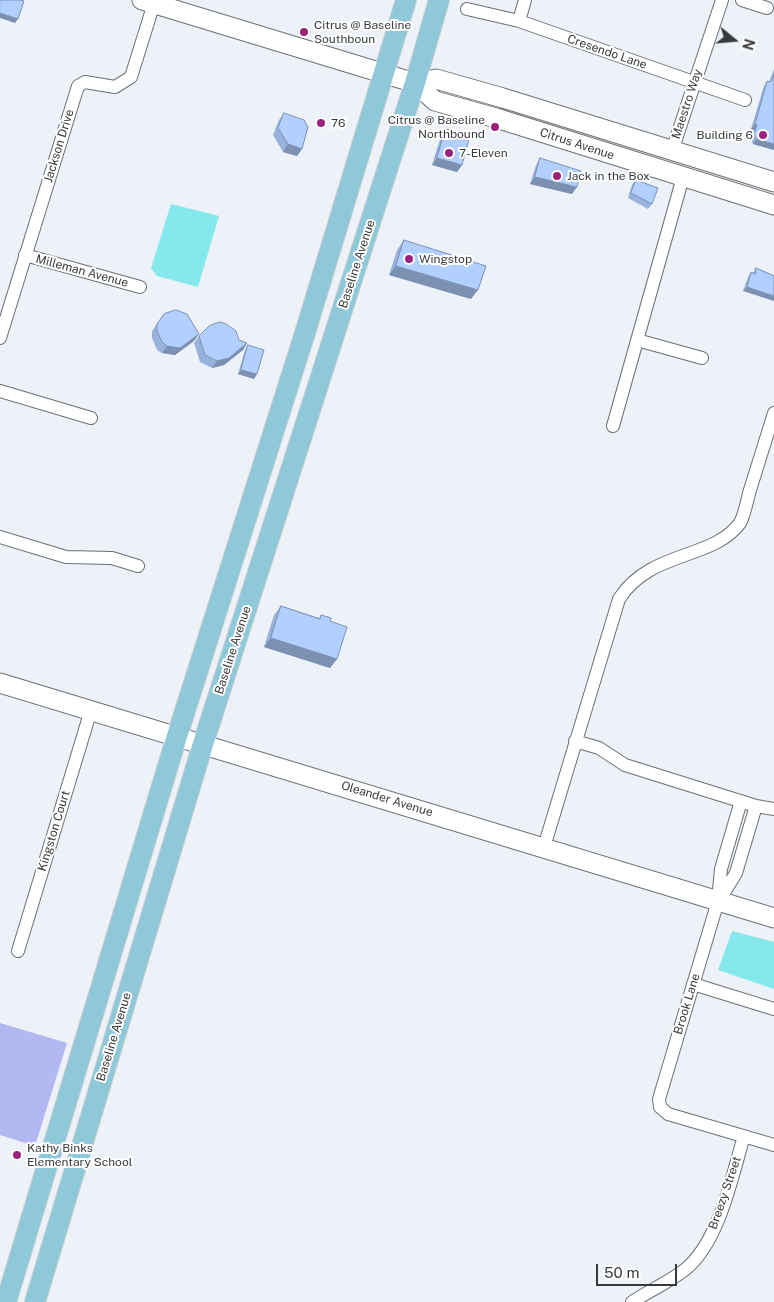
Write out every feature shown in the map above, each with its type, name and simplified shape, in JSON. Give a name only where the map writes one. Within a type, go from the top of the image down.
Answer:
[{"type":"main road","points":[[6,1302],[177,736],[308,324],[406,0]]},
{"type":"main road","name":"Baseline Avenue","points":[[34,1302],[203,744],[415,83],[439,0]]},
{"type":"main road","name":"Citrus Avenue","points":[[150,1],[415,83],[435,101],[496,118],[774,205]]},
{"type":"main road","name":"Citrus Avenue","points":[[415,83],[436,79],[774,182]]},
{"type":"main road","name":"Oleander Avenue","points":[[0,683],[774,918]]},
{"type":"street","points":[[519,21],[525,0]]},
{"type":"street","name":"Maestro Way","points":[[672,151],[722,0]]},
{"type":"street","points":[[742,0],[767,8]]},
{"type":"street","name":"Jackson Drive","points":[[0,338],[78,86],[85,82],[115,87],[130,77],[150,1]]},
{"type":"street","name":"Cresendo Lane","points":[[467,9],[519,21],[745,100]]},
{"type":"street","points":[[614,426],[683,176]]},
{"type":"street","name":"Milleman Avenue","points":[[25,255],[140,287]]},
{"type":"street","points":[[637,340],[702,358]]},
{"type":"street","points":[[0,391],[91,418]]},
{"type":"street","points":[[544,847],[619,599],[628,586],[640,575],[653,567],[722,539],[740,522],[774,413]]},
{"type":"street","points":[[0,537],[66,557],[112,558],[138,566]]},
{"type":"street","name":"Kingston Court","points":[[18,951],[91,710]]},
{"type":"street","points":[[575,741],[599,748],[625,765],[756,806],[774,809]]},
{"type":"street","points":[[718,901],[721,869],[742,801]]},
{"type":"street","points":[[718,901],[736,873],[756,806]]},
{"type":"street","points":[[727,849],[742,853]]},
{"type":"street","name":"Brook Lane","points":[[718,901],[659,1099],[660,1107],[668,1114],[744,1136]]},
{"type":"street","points":[[693,984],[774,1009]]},
{"type":"street","points":[[744,1136],[774,1145]]},
{"type":"street","name":"Breezy Street","points":[[632,1302],[688,1266],[706,1245],[717,1221],[744,1136]]},
{"type":"shaded area","points":[[171,204],[219,216],[198,287],[157,276],[151,268]]},
{"type":"shaded area","points":[[732,931],[774,942],[774,989],[718,970]]},
{"type":"shaded area","name":"Kathy Binks Elementary School","points":[[0,1023],[67,1043],[35,1146],[0,1135]]},
{"type":"building","points":[[0,0],[24,1],[18,19],[0,13]]},
{"type":"building","points":[[774,75],[774,144],[756,139],[754,134],[767,81],[770,82]]},
{"type":"building","points":[[284,113],[304,120],[308,127],[302,149],[288,144],[278,128]]},
{"type":"building","name":"7-Eleven","points":[[446,129],[470,135],[462,165],[437,158]]},
{"type":"building","points":[[540,158],[581,171],[577,187],[535,177]]},
{"type":"building","points":[[636,180],[658,188],[652,204],[631,193]]},
{"type":"building","points":[[404,240],[486,266],[478,290],[396,266]]},
{"type":"building","points":[[756,268],[774,276],[774,296],[747,287],[751,272],[755,274]]},
{"type":"building","points":[[176,310],[187,314],[199,334],[180,348],[167,346],[162,342],[157,331],[157,324],[164,314]]},
{"type":"building","points":[[220,322],[236,331],[239,340],[247,343],[229,358],[217,361],[205,355],[199,336],[209,326]]},
{"type":"building","points":[[248,345],[264,350],[257,374],[241,370]]},
{"type":"building","points":[[281,606],[320,619],[321,615],[331,618],[330,621],[347,627],[337,659],[271,638]]},
{"type":"place","name":"Citrus @ Baseline Southboun","points":[[304,32]]},
{"type":"place","name":"76","points":[[321,123]]},
{"type":"place","name":"Citrus @ Baseline Northbound","points":[[495,127]]},
{"type":"place","name":"Building 6","points":[[763,135]]},
{"type":"place","name":"7-Eleven","points":[[449,153]]},
{"type":"place","name":"Jack in the Box","points":[[557,176]]},
{"type":"place","name":"Wingstop","points":[[409,259]]},
{"type":"place","name":"Kathy Binks Elementary School","points":[[17,1155]]}]
